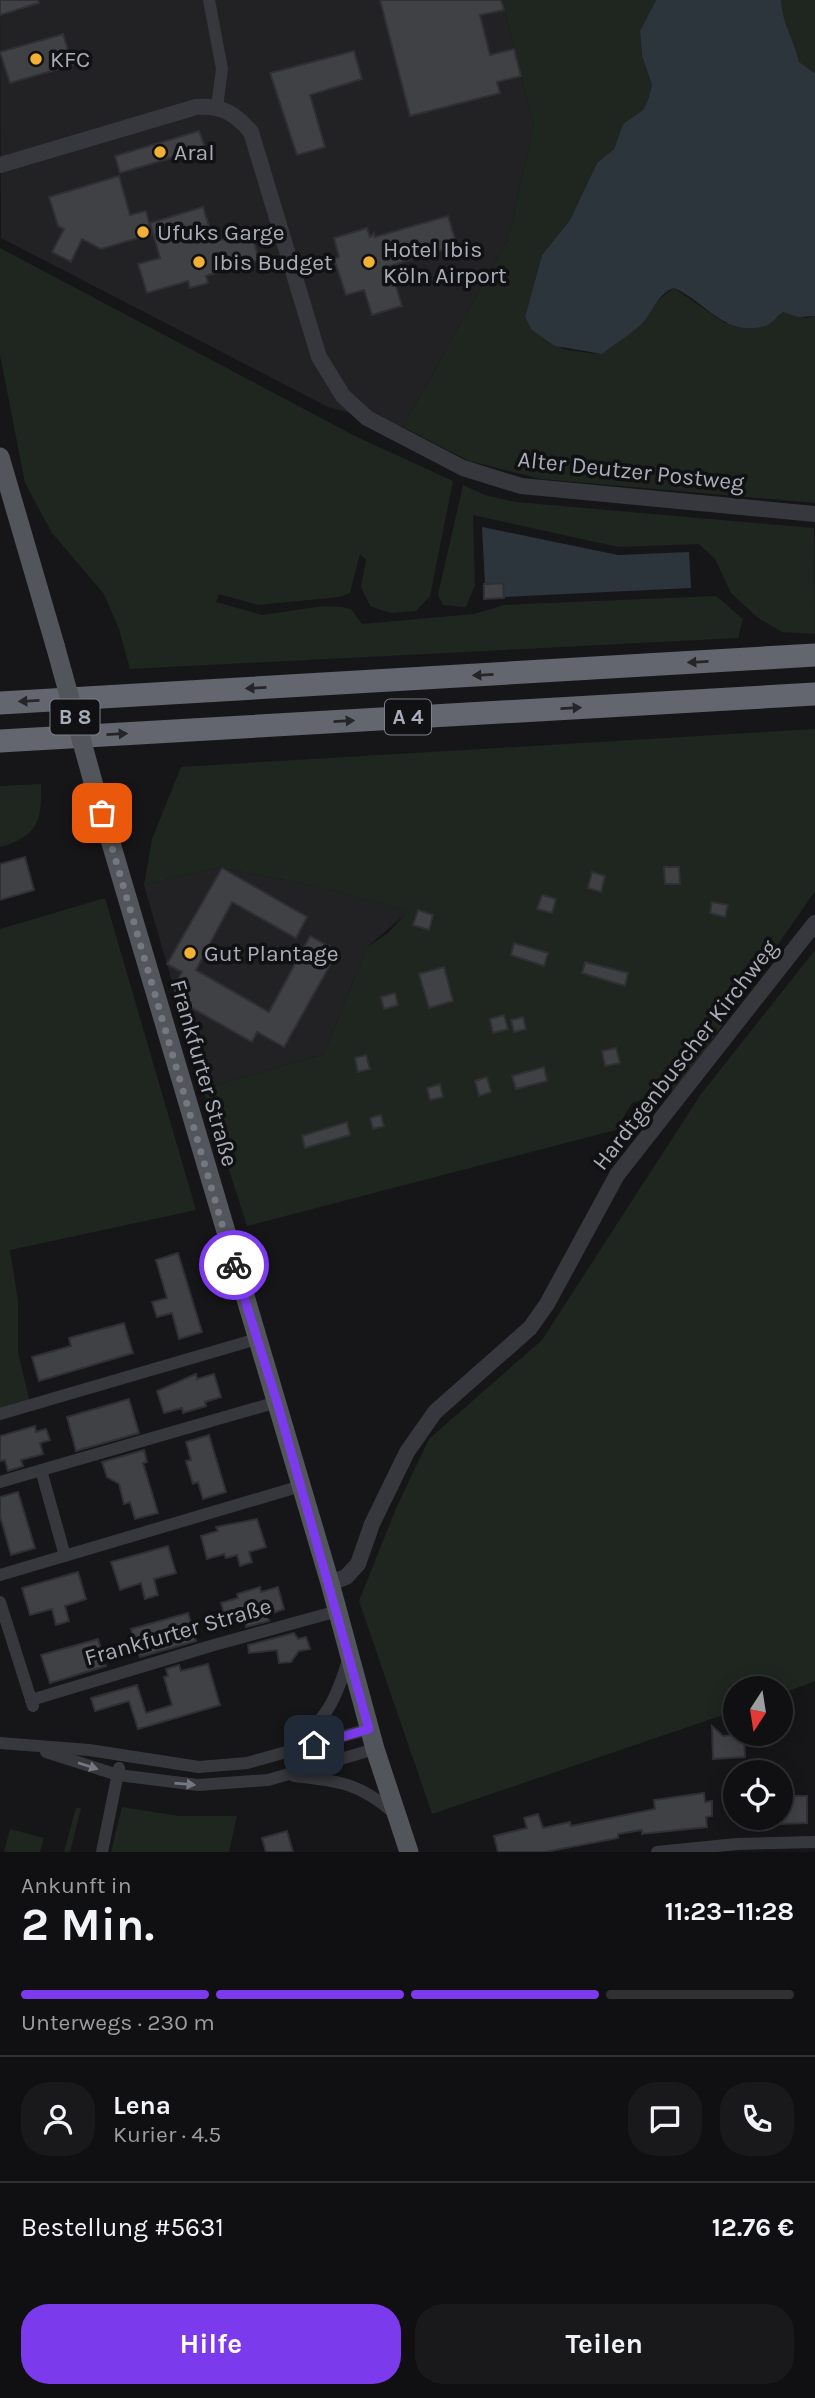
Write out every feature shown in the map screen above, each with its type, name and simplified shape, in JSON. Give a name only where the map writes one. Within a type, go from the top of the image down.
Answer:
[{"type":"highway","name":"A 4","points":[[0,703],[815,655]]},
{"type":"highway","name":"A 4","points":[[0,741],[815,694]]},
{"type":"main road","name":"Frankfurter Straße","points":[[0,457],[94,789],[330,1583],[369,1729],[409,1852]]},
{"type":"street","points":[[0,165],[196,107],[217,107],[222,69],[209,0]]},
{"type":"street","name":"Alter Deutzer Postweg","points":[[217,107],[239,117],[251,132],[319,357],[343,396],[367,418],[463,468],[520,486],[815,514]]},
{"type":"street","name":"Hardtgenbuscher Kirchweg","points":[[330,1583],[346,1577],[358,1564],[372,1524],[407,1452],[435,1412],[530,1328],[547,1304],[617,1175],[815,923]]},
{"type":"street","points":[[0,1414],[257,1339]]},
{"type":"street","points":[[0,1482],[277,1402]]},
{"type":"street","points":[[41,1470],[65,1556]]},
{"type":"street","points":[[0,1575],[301,1486]]},
{"type":"street","name":"Frankfurter Straße","points":[[0,1602],[32,1703],[214,1645],[338,1611]]},
{"type":"street","points":[[291,1751],[325,1717],[338,1694],[349,1656]]},
{"type":"street","points":[[6,1744],[89,1750],[199,1767],[247,1763],[369,1729]]},
{"type":"street","points":[[6,1744],[118,1775],[198,1785],[233,1784],[290,1775],[375,1749]]},
{"type":"street","points":[[102,1852],[121,1757]]},
{"type":"street","points":[[290,1775],[347,1782],[372,1794],[397,1816]]},
{"type":"street","points":[[657,1852],[737,1844],[815,1842]]},
{"type":"shaded area","points":[[0,0],[502,0],[534,126],[508,239],[403,427],[328,407],[1,238]]},
{"type":"shaded area","points":[[502,0],[656,0],[640,31],[642,56],[652,85],[648,100],[643,110],[623,124],[614,149],[597,163],[570,220],[542,255],[525,317],[563,349],[595,354],[632,332],[658,300],[674,288],[725,323],[769,324],[783,312],[806,318],[815,316],[815,503],[541,479],[469,461],[403,427],[508,239],[534,126]]},
{"type":"shaded area","points":[[656,0],[781,0],[799,62],[815,73],[815,316],[798,317],[783,312],[765,326],[738,327],[727,323],[674,288],[661,297],[640,325],[602,354],[555,346],[532,330],[525,317],[542,255],[570,220],[597,163],[614,149],[623,124],[643,110],[648,100],[652,85],[642,56],[640,31]]},
{"type":"shaded area","points":[[781,0],[815,0],[815,73],[799,62]]},
{"type":"shaded area","points":[[0,248],[355,436],[453,481],[430,596],[416,611],[390,613],[370,606],[361,587],[366,560],[360,554],[350,593],[339,597],[258,605],[219,594],[216,602],[262,615],[324,606],[342,607],[351,609],[362,624],[474,614],[504,605],[716,596],[743,619],[738,638],[130,669],[119,629],[104,594],[52,533],[25,483],[0,355]]},
{"type":"shaded area","points":[[463,485],[485,495],[516,502],[814,528],[815,634],[782,632],[757,617],[731,593],[715,559],[699,544],[618,547],[473,515],[475,585],[466,607],[443,605],[438,595]]},
{"type":"shaded area","points":[[482,527],[618,555],[689,552],[691,588],[504,597],[503,583],[485,584]]},
{"type":"shaded area","points":[[815,729],[815,891],[678,1089],[632,1103],[616,1130],[247,1226],[203,1089],[324,1054],[367,947],[388,933],[408,911],[320,887],[218,867],[144,885],[152,839],[181,767]]},
{"type":"shaded area","points":[[41,784],[40,808],[35,825],[23,838],[0,847],[0,786]]},
{"type":"shaded area","points":[[218,867],[320,887],[409,911],[367,947],[324,1054],[203,1089],[144,885]]},
{"type":"shaded area","points":[[105,898],[196,1210],[10,1250],[18,1301],[18,1352],[30,1403],[0,1411],[0,929]]},
{"type":"shaded area","points":[[815,950],[815,1681],[793,1689],[793,1676],[723,1676],[723,1715],[432,1814],[359,1601],[397,1506],[429,1439],[542,1340],[701,1094]]},
{"type":"shaded area","points":[[122,1807],[179,1816],[237,1816],[229,1852],[111,1852]]},
{"type":"shaded area","points":[[76,1808],[81,1808],[70,1852],[64,1852]]},
{"type":"shaded area","points":[[10,1829],[44,1838],[40,1852],[4,1852]]},
{"type":"building","points":[[0,0],[38,0],[39,3],[0,15]]},
{"type":"building","points":[[380,0],[501,0],[504,10],[480,15],[490,55],[514,49],[521,76],[497,82],[500,93],[410,116]]},
{"type":"building","name":"KFC","points":[[63,34],[73,65],[10,83],[0,52]]},
{"type":"building","points":[[354,51],[362,79],[310,95],[325,147],[297,155],[270,73]]},
{"type":"building","name":"Aral","points":[[199,131],[205,148],[120,173],[115,156]]},
{"type":"building","points":[[119,176],[130,215],[146,211],[152,234],[101,249],[82,239],[71,262],[52,252],[64,229],[58,226],[49,197]]},
{"type":"building","name":"Ibis Budget","points":[[203,207],[214,242],[251,231],[259,260],[206,276],[208,283],[190,288],[188,281],[147,293],[138,264],[160,258],[150,223]]},
{"type":"building","name":"Hotel Ibis Köln Airport","points":[[448,216],[457,246],[390,266],[402,306],[372,315],[364,290],[346,295],[334,259],[339,257],[334,238],[367,228],[370,237],[374,233],[375,237]]},
{"type":"building","points":[[503,583],[504,598],[484,599],[484,584]]},
{"type":"building","points":[[25,857],[34,890],[0,900],[0,864]]},
{"type":"building","points":[[664,867],[679,867],[680,884],[665,884]]},
{"type":"building","points":[[222,868],[307,917],[296,938],[232,902],[196,970],[269,1012],[310,936],[338,951],[284,1047],[257,1032],[252,1042],[178,1000],[174,986],[182,972],[167,964]]},
{"type":"building","points":[[592,872],[605,876],[601,892],[588,888]]},
{"type":"building","points":[[542,895],[556,899],[552,913],[537,909]]},
{"type":"building","points":[[712,902],[728,905],[725,917],[710,913]]},
{"type":"building","points":[[418,910],[433,915],[429,930],[413,925]]},
{"type":"building","points":[[514,943],[548,953],[544,966],[511,955]]},
{"type":"building","points":[[585,962],[628,973],[625,986],[582,973]]},
{"type":"building","points":[[444,967],[453,1001],[429,1008],[419,974]]},
{"type":"building","points":[[395,993],[398,1005],[384,1009],[381,997]]},
{"type":"building","points":[[504,1015],[508,1029],[493,1033],[490,1019]]},
{"type":"building","points":[[523,1017],[526,1029],[514,1032],[511,1020]]},
{"type":"building","points":[[616,1048],[620,1063],[605,1066],[602,1051]]},
{"type":"building","points":[[366,1055],[370,1069],[358,1072],[355,1058]]},
{"type":"building","points":[[544,1067],[547,1081],[516,1089],[512,1076]]},
{"type":"building","points":[[487,1077],[491,1092],[479,1096],[475,1081]]},
{"type":"building","points":[[440,1084],[443,1097],[430,1100],[427,1088]]},
{"type":"building","points":[[381,1115],[384,1126],[373,1129],[370,1118]]},
{"type":"building","points":[[347,1122],[350,1135],[305,1148],[302,1136]]},
{"type":"building","points":[[178,1253],[202,1332],[179,1339],[172,1313],[157,1317],[152,1302],[167,1298],[156,1260]]},
{"type":"building","points":[[124,1323],[133,1353],[39,1381],[32,1357],[71,1346],[69,1338]]},
{"type":"building","points":[[196,1374],[197,1379],[214,1374],[221,1397],[205,1402],[206,1406],[183,1413],[182,1408],[164,1413],[157,1391]]},
{"type":"building","points":[[129,1399],[139,1433],[76,1451],[67,1417]]},
{"type":"building","points":[[35,1426],[36,1432],[46,1429],[50,1440],[40,1443],[43,1454],[21,1460],[23,1466],[8,1471],[5,1460],[0,1461],[0,1436]]},
{"type":"building","points":[[209,1435],[226,1492],[203,1499],[198,1482],[193,1484],[186,1461],[191,1460],[186,1442]]},
{"type":"building","points":[[144,1450],[147,1462],[143,1463],[158,1513],[135,1519],[130,1502],[124,1504],[119,1484],[107,1477],[102,1462]]},
{"type":"building","points":[[18,1492],[35,1548],[11,1555],[0,1516],[0,1497]]},
{"type":"building","points":[[257,1519],[266,1547],[249,1552],[252,1562],[240,1566],[237,1555],[226,1558],[224,1554],[207,1559],[201,1536],[218,1531],[216,1527]]},
{"type":"building","points":[[168,1546],[176,1573],[154,1579],[158,1595],[145,1599],[141,1583],[120,1590],[111,1562]]},
{"type":"building","points":[[78,1572],[86,1599],[65,1606],[69,1621],[56,1625],[52,1609],[30,1615],[22,1588]]},
{"type":"building","points":[[260,1587],[261,1592],[278,1587],[284,1609],[267,1615],[269,1621],[246,1627],[246,1621],[228,1626],[221,1603],[238,1598],[237,1594]]},
{"type":"building","points":[[188,1613],[196,1641],[140,1657],[131,1629]]},
{"type":"building","points":[[294,1633],[298,1639],[306,1637],[310,1649],[299,1651],[291,1662],[279,1663],[277,1650],[249,1653],[248,1645]]},
{"type":"building","points":[[98,1639],[106,1666],[50,1683],[41,1655]]},
{"type":"building","points":[[208,1664],[220,1705],[138,1729],[129,1701],[95,1711],[91,1698],[137,1685],[146,1713],[172,1705],[164,1677],[168,1676],[166,1669],[179,1665],[181,1671]]},
{"type":"building","points":[[712,1726],[723,1736],[723,1746],[745,1746],[745,1757],[713,1759]]},
{"type":"building","points":[[704,1793],[705,1802],[712,1801],[712,1816],[706,1817],[707,1827],[642,1834],[642,1830],[618,1834],[618,1838],[545,1852],[498,1852],[494,1836],[527,1828],[524,1818],[538,1814],[543,1828],[570,1822],[571,1826],[655,1809],[654,1800]]},
{"type":"building","points":[[793,1796],[807,1796],[807,1823],[793,1824]]},
{"type":"building","points":[[287,1831],[293,1852],[266,1852],[262,1838]]},
{"type":"way so far","points":[[102,813],[234,1265]]},
{"type":"place","name":"KFC","points":[[36,59]]},
{"type":"place","name":"Aral","points":[[160,152]]},
{"type":"place","name":"Ufuks Garge","points":[[143,232]]},
{"type":"place","name":"Ibis Budget","points":[[199,262]]},
{"type":"place","name":"Hotel Ibis Köln Airport","points":[[369,262]]},
{"type":"place","name":"Gut Plantage","points":[[190,953]]},
{"type":"route","points":[[234,1265],[338,1611],[369,1729],[314,1745]]}]
